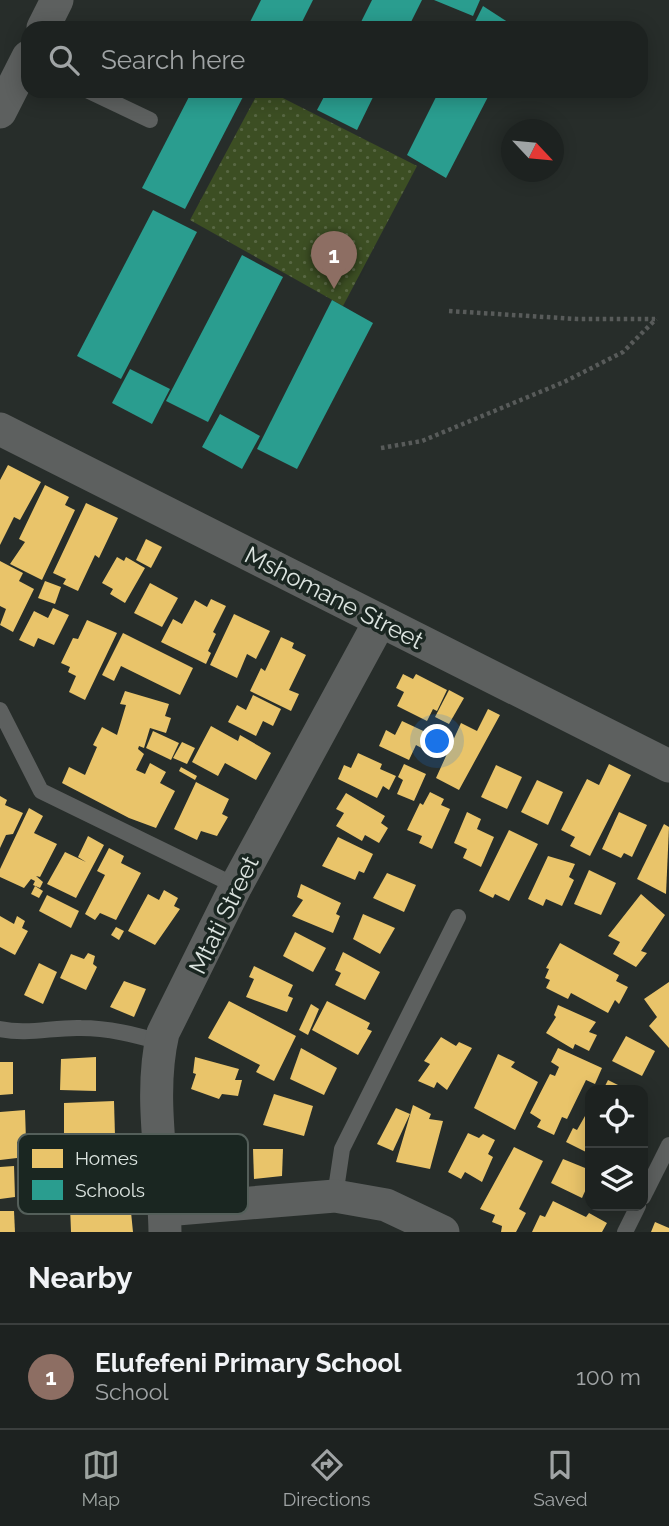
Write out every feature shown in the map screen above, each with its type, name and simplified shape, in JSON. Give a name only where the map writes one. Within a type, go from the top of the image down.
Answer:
[{"type":"street","points":[[46,21],[57,0]]},
{"type":"street","points":[[0,112],[21,72]]},
{"type":"street","name":"Mshomane Street","points":[[0,429],[669,766]]},
{"type":"street","name":"Mtati Street","points":[[159,1134],[156,1087],[161,1042],[236,886],[380,621]]},
{"type":"street","points":[[248,1209],[335,1196],[386,1205],[443,1232]]},
{"type":"street","points":[[165,1221],[213,1214]]},
{"type":"lane","points":[[104,98],[150,120]]},
{"type":"lane","points":[[0,710],[41,791],[236,886]]},
{"type":"lane","points":[[335,1196],[342,1149],[458,917]]},
{"type":"lane","points":[[0,1029],[32,1032],[80,1028],[105,1030],[161,1042]]},
{"type":"lane","points":[[648,1187],[669,1145]]},
{"type":"lane","points":[[625,1232],[636,1211]]},
{"type":"path","points":[[381,448],[422,441],[564,382],[623,352],[656,318],[577,319],[449,311]]},
{"type":"green space","points":[[255,98],[283,98],[417,166],[343,306],[190,220]]},
{"type":"building: Homes","points":[[8,465],[41,482],[20,520],[14,517],[0,545],[0,480]]},
{"type":"building: Homes","points":[[45,485],[69,497],[65,505],[75,510],[42,580],[10,564],[25,542],[19,539]]},
{"type":"building: Homes","points":[[86,503],[118,518],[99,558],[95,555],[78,591],[63,584],[66,579],[53,573]]},
{"type":"building: Homes","points":[[146,539],[162,547],[151,568],[136,560]]},
{"type":"building: Homes","points":[[117,557],[124,561],[126,557],[145,568],[125,603],[110,594],[113,589],[102,583]]},
{"type":"building: Homes","points":[[0,561],[23,573],[19,581],[34,589],[13,632],[0,625],[6,609],[0,606]]},
{"type":"building: Homes","points":[[45,581],[61,587],[55,604],[38,598]]},
{"type":"building: Homes","points":[[150,583],[178,598],[162,627],[134,613]]},
{"type":"building: Homes","points":[[211,599],[226,606],[213,632],[216,634],[208,651],[211,653],[206,664],[161,642],[173,619],[182,624],[195,600],[207,607]]},
{"type":"building: Homes","points":[[53,608],[69,615],[54,645],[38,638],[34,647],[19,640],[34,611],[48,618]]},
{"type":"building: Homes","points":[[234,614],[270,631],[256,659],[247,654],[237,678],[210,665]]},
{"type":"building: Homes","points":[[87,620],[117,633],[85,700],[69,692],[76,676],[68,672],[70,667],[61,663],[73,638],[78,639]]},
{"type":"building: Homes","points":[[123,633],[193,668],[180,695],[121,666],[114,681],[102,675]]},
{"type":"building: Homes","points":[[281,637],[294,643],[292,648],[306,655],[289,690],[299,694],[291,711],[250,691],[261,668],[265,671]]},
{"type":"building: Homes","points":[[403,674],[413,679],[416,674],[447,690],[437,711],[433,709],[427,721],[397,706],[404,692],[396,688]]},
{"type":"building: Homes","points":[[449,690],[464,698],[449,724],[435,717]]},
{"type":"building: Homes","points":[[125,691],[169,704],[165,716],[171,718],[166,733],[150,728],[144,748],[139,746],[138,749],[144,754],[136,770],[145,774],[150,763],[166,772],[160,783],[175,791],[156,828],[129,818],[62,783],[69,767],[85,775],[97,747],[93,745],[102,727],[117,735],[126,705],[120,704]]},
{"type":"building: Homes","points":[[253,695],[281,709],[273,726],[263,721],[256,736],[228,722],[237,705],[246,710]]},
{"type":"building: Homes","points":[[488,709],[500,715],[459,790],[436,778],[461,723],[477,731]]},
{"type":"building: Homes","points":[[402,721],[434,736],[427,751],[416,745],[409,760],[379,746],[386,730],[395,735]]},
{"type":"building: Homes","points":[[211,726],[238,741],[240,735],[271,753],[256,780],[225,763],[218,776],[192,762]]},
{"type":"building: Homes","points":[[153,731],[179,743],[171,760],[146,748]]},
{"type":"building: Homes","points":[[182,742],[195,748],[187,764],[173,758]]},
{"type":"building: Homes","points":[[358,753],[382,764],[380,769],[396,776],[389,790],[383,786],[377,798],[338,779],[344,765],[351,768]]},
{"type":"building: Homes","points":[[404,764],[426,774],[414,801],[397,794],[403,780],[398,777]]},
{"type":"building: Homes","points":[[609,764],[631,775],[590,856],[570,846],[575,837],[561,830],[587,779],[599,785]]},
{"type":"building: Homes","points":[[496,765],[522,777],[507,809],[481,797]]},
{"type":"building: Homes","points":[[181,767],[197,776],[195,780],[179,771]]},
{"type":"building: Homes","points":[[537,780],[563,792],[548,825],[521,812]]},
{"type":"building: Homes","points":[[196,782],[229,799],[222,814],[228,817],[217,836],[201,831],[197,840],[174,829]]},
{"type":"building: Homes","points":[[430,792],[444,799],[441,805],[450,809],[432,849],[419,843],[422,836],[407,830],[420,803],[423,805]]},
{"type":"building: Homes","points":[[346,793],[385,816],[381,823],[388,828],[379,843],[365,835],[362,841],[336,826],[344,813],[336,809]]},
{"type":"building: Homes","points":[[0,796],[7,800],[5,805],[23,813],[13,834],[6,835],[0,848]]},
{"type":"building: Homes","points":[[29,808],[43,816],[34,833],[57,844],[40,877],[36,876],[43,882],[40,888],[33,885],[35,881],[31,879],[24,888],[0,877],[0,869]]},
{"type":"building: Homes","points":[[467,812],[481,819],[477,829],[494,837],[481,867],[463,858],[467,849],[454,843]]},
{"type":"building: Homes","points":[[619,812],[647,825],[632,857],[624,853],[621,858],[602,849]]},
{"type":"building: Homes","points":[[664,824],[669,827],[666,894],[637,879]]},
{"type":"building: Homes","points":[[509,830],[538,844],[509,901],[495,894],[493,898],[479,891]]},
{"type":"building: Homes","points":[[88,836],[104,845],[76,898],[47,884],[65,852],[86,862],[78,857]]},
{"type":"building: Homes","points":[[338,837],[373,854],[364,873],[359,871],[355,880],[322,866]]},
{"type":"building: Homes","points":[[109,848],[124,856],[121,863],[141,873],[116,920],[100,913],[95,920],[85,914],[105,875],[97,871]]},
{"type":"building: Homes","points":[[548,856],[575,864],[569,877],[574,880],[562,906],[546,899],[543,906],[528,899]]},
{"type":"building: Homes","points":[[589,870],[616,883],[601,915],[574,904]]},
{"type":"building: Homes","points":[[387,873],[416,885],[404,912],[373,898]]},
{"type":"building: Homes","points":[[301,884],[341,903],[336,914],[340,916],[333,933],[292,916],[303,900],[297,897]]},
{"type":"building: Homes","points":[[35,886],[43,891],[39,898],[31,894]]},
{"type":"building: Homes","points":[[164,890],[178,898],[174,906],[180,909],[155,945],[128,931],[148,894],[159,900]]},
{"type":"building: Homes","points":[[641,894],[665,915],[641,951],[647,953],[636,967],[613,954],[620,942],[608,936]]},
{"type":"building: Homes","points":[[47,895],[79,911],[71,928],[39,911]]},
{"type":"building: Homes","points":[[363,914],[395,928],[380,954],[353,939]]},
{"type":"building: Homes","points":[[0,916],[14,924],[17,916],[25,921],[22,928],[28,931],[15,955],[0,947]]},
{"type":"building: Homes","points":[[116,927],[124,931],[119,940],[111,935]]},
{"type":"building: Homes","points":[[295,932],[326,948],[313,972],[283,956]]},
{"type":"building: Homes","points":[[560,943],[619,975],[616,981],[628,987],[619,1004],[615,1000],[608,1013],[571,993],[568,999],[546,988],[550,980],[545,978],[549,969],[546,968]]},
{"type":"building: Homes","points":[[343,952],[380,972],[365,1000],[335,985],[341,973],[335,970]]},
{"type":"building: Homes","points":[[88,953],[95,956],[93,964],[97,967],[86,990],[60,978],[71,954],[84,959]]},
{"type":"building: Homes","points":[[39,963],[57,972],[43,1004],[24,995]]},
{"type":"building: Homes","points":[[254,966],[293,985],[288,996],[293,998],[287,1012],[246,997],[254,979],[249,977]]},
{"type":"building: Homes","points":[[124,981],[146,989],[134,1017],[110,1007]]},
{"type":"building: Homes","points":[[669,982],[669,1048],[649,1026],[657,1017],[644,999]]},
{"type":"building: Homes","points":[[229,1001],[296,1036],[274,1081],[256,1072],[260,1065],[208,1038]]},
{"type":"building: Homes","points":[[327,1001],[370,1023],[367,1029],[372,1031],[358,1055],[312,1030]]},
{"type":"building: Homes","points":[[311,1004],[319,1009],[308,1035],[299,1030]]},
{"type":"building: Homes","points":[[558,1005],[596,1022],[589,1032],[597,1035],[589,1051],[575,1044],[573,1049],[546,1033],[556,1017],[554,1015]]},
{"type":"building: Homes","points":[[626,1036],[655,1051],[642,1076],[612,1061]]},
{"type":"building: Homes","points":[[441,1037],[456,1046],[459,1042],[472,1048],[447,1090],[437,1082],[434,1088],[418,1081],[430,1064],[424,1061]]},
{"type":"building: Homes","points":[[301,1048],[337,1068],[324,1095],[290,1079]]},
{"type":"building: Homes","points":[[558,1048],[602,1068],[595,1084],[586,1080],[567,1119],[562,1117],[554,1135],[537,1127],[541,1120],[530,1113],[550,1074],[555,1076],[559,1067],[551,1062]]},
{"type":"building: Homes","points":[[498,1054],[515,1062],[511,1067],[538,1082],[515,1130],[474,1108]]},
{"type":"building: Homes","points":[[96,1057],[96,1091],[60,1090],[61,1059]]},
{"type":"building: Homes","points":[[195,1057],[239,1069],[235,1080],[242,1080],[238,1096],[222,1094],[219,1099],[191,1089],[196,1074],[193,1073]]},
{"type":"building: Homes","points":[[0,1062],[13,1062],[13,1094],[0,1095]]},
{"type":"building: Homes","points":[[608,1080],[618,1085],[606,1085]]},
{"type":"building: Homes","points":[[274,1094],[313,1106],[304,1136],[263,1125]]},
{"type":"building: Homes","points":[[114,1101],[115,1134],[64,1134],[64,1103]]},
{"type":"building: Homes","points":[[413,1105],[431,1114],[429,1119],[443,1121],[430,1169],[396,1162]]},
{"type":"building: Homes","points":[[396,1108],[410,1114],[393,1151],[377,1144]]},
{"type":"building: Homes","points":[[25,1110],[26,1134],[18,1134],[17,1158],[0,1160],[0,1112]]},
{"type":"building: Homes","points":[[585,1116],[585,1152],[566,1142],[573,1128],[577,1130]]},
{"type":"building: Homes","points":[[468,1133],[479,1138],[483,1134],[495,1140],[488,1154],[493,1157],[482,1182],[465,1172],[461,1179],[448,1172]]},
{"type":"building: Homes","points":[[514,1147],[543,1161],[519,1209],[526,1213],[516,1232],[501,1232],[502,1226],[492,1222],[495,1215],[480,1209]]},
{"type":"building: Homes","points":[[253,1149],[283,1149],[282,1176],[254,1179]]},
{"type":"building: Homes","points":[[563,1159],[585,1168],[585,1191],[582,1198],[551,1183]]},
{"type":"building: Homes","points":[[14,1166],[15,1197],[0,1199],[0,1167]]},
{"type":"building: Homes","points":[[553,1201],[586,1217],[589,1213],[607,1223],[602,1232],[532,1232],[540,1215],[545,1217]]},
{"type":"building: Homes","points":[[0,1211],[14,1211],[15,1232],[0,1232]]},
{"type":"building: Homes","points":[[70,1214],[131,1214],[133,1232],[71,1232]]},
{"type":"building: Homes","points":[[655,1222],[669,1228],[669,1232],[651,1232]]},
{"type":"building: Schools","points":[[261,0],[313,0],[302,21],[250,21]]},
{"type":"building: Schools","points":[[372,0],[422,0],[412,21],[362,21]]},
{"type":"building: Schools","points":[[434,0],[480,0],[473,16]]},
{"type":"building: Schools","points":[[483,6],[506,21],[476,21]]},
{"type":"building: Schools","points":[[188,98],[242,98],[185,209],[142,188]]},
{"type":"building: Schools","points":[[323,98],[373,98],[357,130],[317,110]]},
{"type":"building: Schools","points":[[436,98],[487,98],[446,178],[407,155]]},
{"type":"building: Schools","points":[[153,210],[197,232],[121,379],[77,356]]},
{"type":"building: Schools","points":[[242,255],[283,277],[208,422],[166,401]]},
{"type":"building: Schools","points":[[332,300],[373,323],[297,469],[257,449]]},
{"type":"building: Schools","points":[[130,369],[170,389],[152,424],[112,403]]},
{"type":"building: Schools","points":[[220,414],[260,436],[242,469],[202,447]]},
{"type":"place","name":"Elufefeni Primary School","points":[[334,289]]}]
